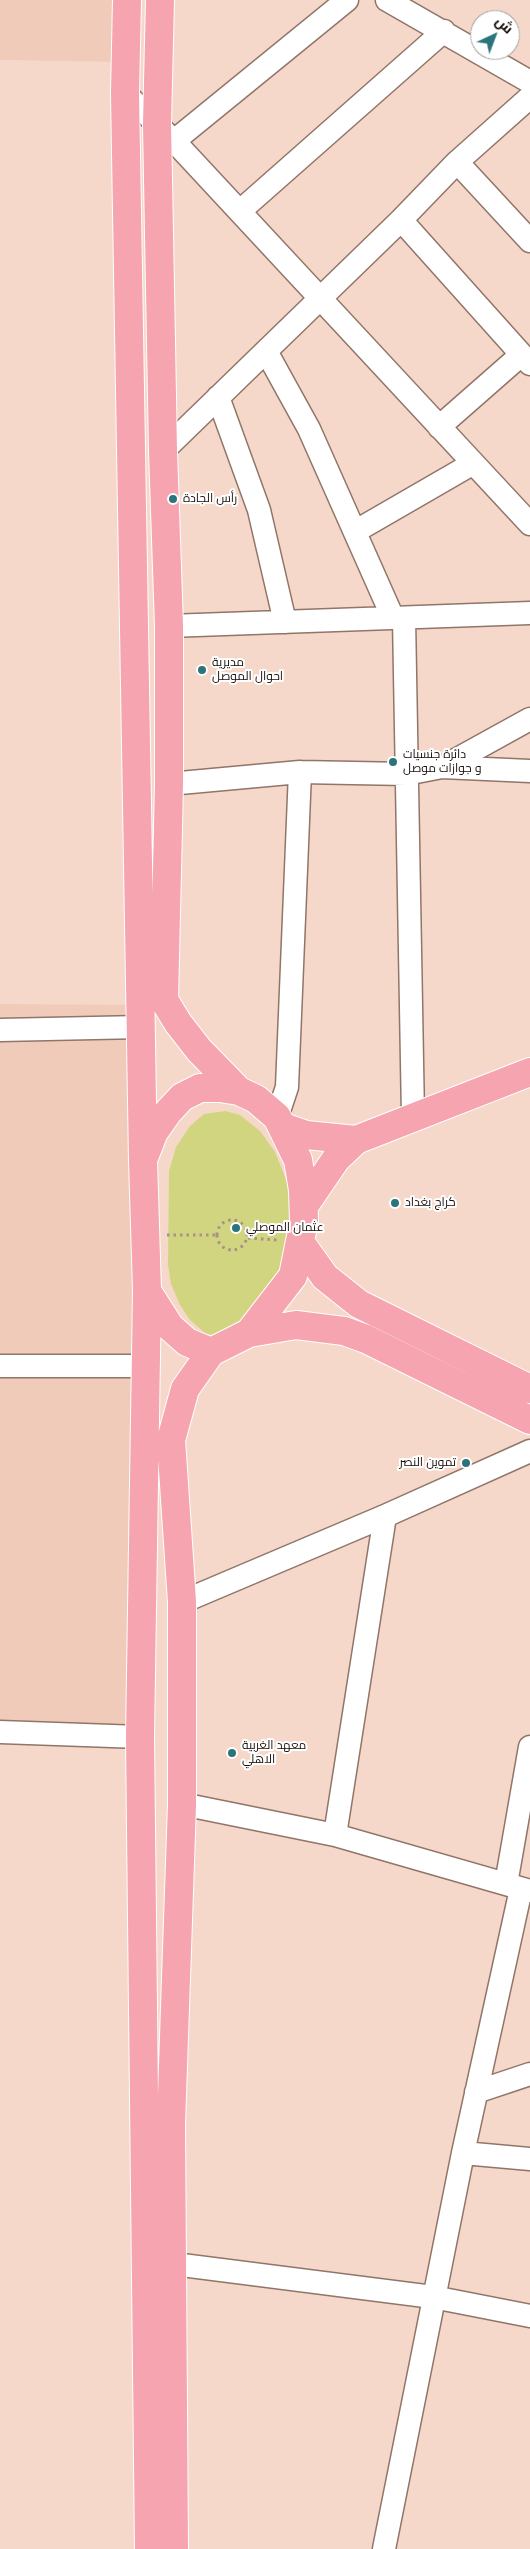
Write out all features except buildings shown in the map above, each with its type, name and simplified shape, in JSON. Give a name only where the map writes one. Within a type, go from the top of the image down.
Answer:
[{"type":"main road","points":[[127,0],[125,92],[143,1160],[147,1291],[144,1366],[140,1737],[149,2549]]},
{"type":"main road","points":[[160,0],[166,133],[163,450],[169,626],[169,784],[164,1000],[178,1024],[199,1050],[239,1091]]},
{"type":"main road","points":[[304,1206],[336,1159],[356,1140],[530,1072]]},
{"type":"main road","points":[[143,1160],[154,1132],[168,1112],[182,1098],[200,1088],[220,1088],[239,1091],[256,1099],[280,1122],[306,1135],[356,1140]]},
{"type":"main road","points":[[249,1333],[293,1276],[304,1221],[298,1160],[280,1122]]},
{"type":"main road","points":[[300,1242],[325,1277],[358,1304],[530,1389]]},
{"type":"main road","points":[[147,1291],[170,1327],[187,1342],[211,1352]]},
{"type":"main road","points":[[174,2549],[174,2264],[171,2124],[182,1804],[182,1602],[171,1440],[185,1389],[211,1352],[249,1333],[296,1325],[344,1331],[366,1339],[530,1420]]},
{"type":"street","points":[[166,133],[347,0]]},
{"type":"street","points":[[387,0],[530,82]]},
{"type":"street","points":[[240,211],[444,31]]},
{"type":"street","points":[[125,92],[240,211],[472,464],[528,520]]},
{"type":"street","points":[[163,450],[400,220],[457,162],[530,97]]},
{"type":"street","points":[[457,162],[530,241]]},
{"type":"street","points":[[400,220],[526,360],[439,427]]},
{"type":"street","points":[[266,351],[309,429],[399,618],[406,774],[413,1117]]},
{"type":"street","points":[[218,397],[236,440],[259,510],[285,622]]},
{"type":"street","points":[[356,531],[472,464]]},
{"type":"street","points":[[169,626],[530,613]]},
{"type":"street","points":[[442,767],[530,718]]},
{"type":"street","points":[[169,784],[300,772],[406,774],[442,767],[530,771]]},
{"type":"street","points":[[280,1122],[287,1087],[300,772]]},
{"type":"street","points":[[0,1030],[141,1027]]},
{"type":"street","points":[[0,1366],[144,1366]]},
{"type":"street","points":[[182,1602],[384,1516],[530,1451]]},
{"type":"street","points":[[335,1835],[384,1516]]},
{"type":"street","points":[[0,1732],[140,1737]]},
{"type":"street","points":[[384,2549],[463,2153],[519,1888],[530,1748]]},
{"type":"street","points":[[182,1804],[335,1835],[519,1888]]},
{"type":"street","points":[[476,2092],[530,2074]]},
{"type":"street","points":[[463,2153],[530,2159]]},
{"type":"street","points":[[174,2264],[434,2297],[530,2316]]},
{"type":"path","points":[[234,1220],[243,1224],[248,1238],[239,1249],[229,1250],[220,1245],[217,1235],[224,1222],[234,1220]]},
{"type":"path","points":[[145,1235],[217,1235]]},
{"type":"path","points":[[248,1238],[300,1242]]},
{"type":"shaded area","points":[[0,0],[127,0],[127,62],[0,60]]},
{"type":"shaded area","points":[[0,1004],[140,1005],[140,1737],[0,1732]]},
{"type":"green space","points":[[225,1111],[240,1115],[260,1131],[275,1152],[287,1182],[292,1218],[280,1276],[245,1321],[217,1336],[205,1333],[190,1320],[180,1305],[171,1284],[168,1265],[169,1171],[176,1147],[190,1126],[204,1114]]},
{"type":"place","name":"رأس الجادة","points":[[173,499]]},
{"type":"place","name":"مديرية احوال الموصل","points":[[202,670]]},
{"type":"place","name":"دائرة جنسيات و جوازات موصل","points":[[393,762]]},
{"type":"place","name":"كراج بغداد","points":[[395,1203]]},
{"type":"place","name":"عثمان الموصلي","points":[[236,1228]]},
{"type":"place","name":"تموين النصر","points":[[466,1463]]},
{"type":"place","name":"معهد الغربية الاهلي","points":[[232,1753]]}]
